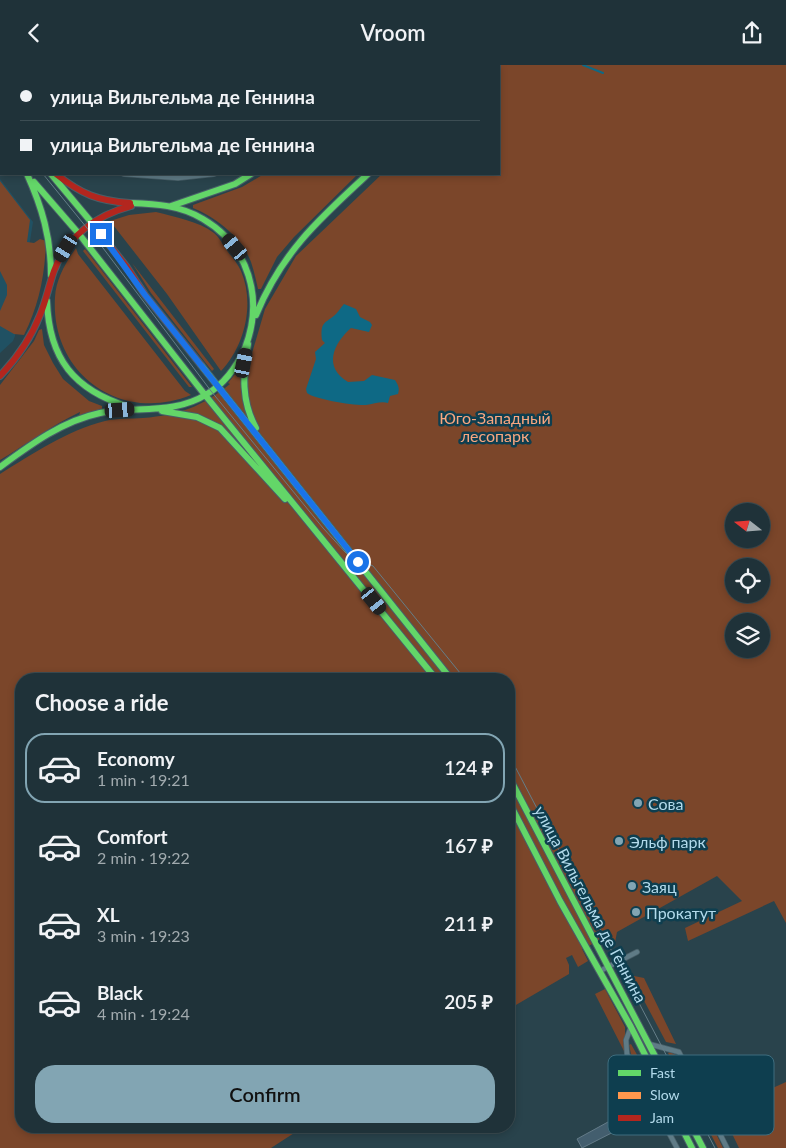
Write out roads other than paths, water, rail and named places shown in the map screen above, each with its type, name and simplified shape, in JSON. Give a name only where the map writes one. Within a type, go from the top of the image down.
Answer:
[{"type":"main road","points":[[28,175],[47,224],[51,255],[47,315],[49,331],[55,347],[70,373],[93,393],[109,401],[135,409]]},
{"type":"main road","points":[[29,175],[79,234],[205,395],[431,673]]},
{"type":"main road","points":[[52,175],[126,266],[145,295],[217,387],[446,673]]},
{"type":"main road","points":[[57,175],[70,185],[92,197],[118,203],[171,206],[203,218],[220,231],[235,247],[246,267],[253,287],[253,323]]},
{"type":"main road","points":[[171,206],[235,184],[249,175]]},
{"type":"main road","points":[[267,447],[252,423],[244,395],[243,370],[253,323],[262,299],[282,260],[310,228],[367,175]]},
{"type":"main road","points":[[50,282],[58,261],[79,234],[92,223],[111,212],[139,204]]},
{"type":"main road","points":[[0,376],[26,343],[37,323],[48,294]]},
{"type":"main road","points":[[0,467],[42,439],[78,421],[101,413],[179,406],[205,395],[217,387],[238,363],[248,343]]},
{"type":"main road","points":[[148,409],[187,414],[208,421],[220,428],[312,527]]},
{"type":"main road","name":"улица Вильгельма де Геннина","points":[[515,788],[655,1055]]},
{"type":"main road","name":"улица Вильгельма де Геннина","points":[[515,814],[560,901],[645,1055]]},
{"type":"main road","name":"улица Вильгельма де Геннина","points":[[685,1135],[692,1148]]},
{"type":"main road","name":"улица Вильгельма де Геннина","points":[[695,1135],[702,1148]]},
{"type":"street","points":[[138,175],[178,178],[205,175]]},
{"type":"street","points":[[600,971],[637,952]]},
{"type":"street","name":"улица Вильгельма де Геннина","points":[[628,1055],[626,1040],[631,1027]]},
{"type":"street","points":[[649,1044],[678,1052],[680,1055]]},
{"type":"street","name":"улица Вильгельма де Геннина","points":[[670,1135],[677,1148]]},
{"type":"street","points":[[720,1135],[727,1148]]},
{"type":"waterway","points":[[583,65],[603,73]]},
{"type":"tram line","points":[[44,175],[100,244],[211,391],[323,528],[346,553],[373,566],[460,673]]},
{"type":"tram line","points":[[515,766],[666,1055]]},
{"type":"tram line","points":[[708,1135],[715,1148]]},
{"type":"place","name":"Сова","points":[[638,803]]},
{"type":"place","name":"Эльф парк","points":[[619,841]]},
{"type":"place","name":"Заяц","points":[[632,886]]},
{"type":"place","name":"Прокатут","points":[[636,912]]},
{"type":"park label","name":"Юго-Западный лесопарк","points":[[495,426]]}]
